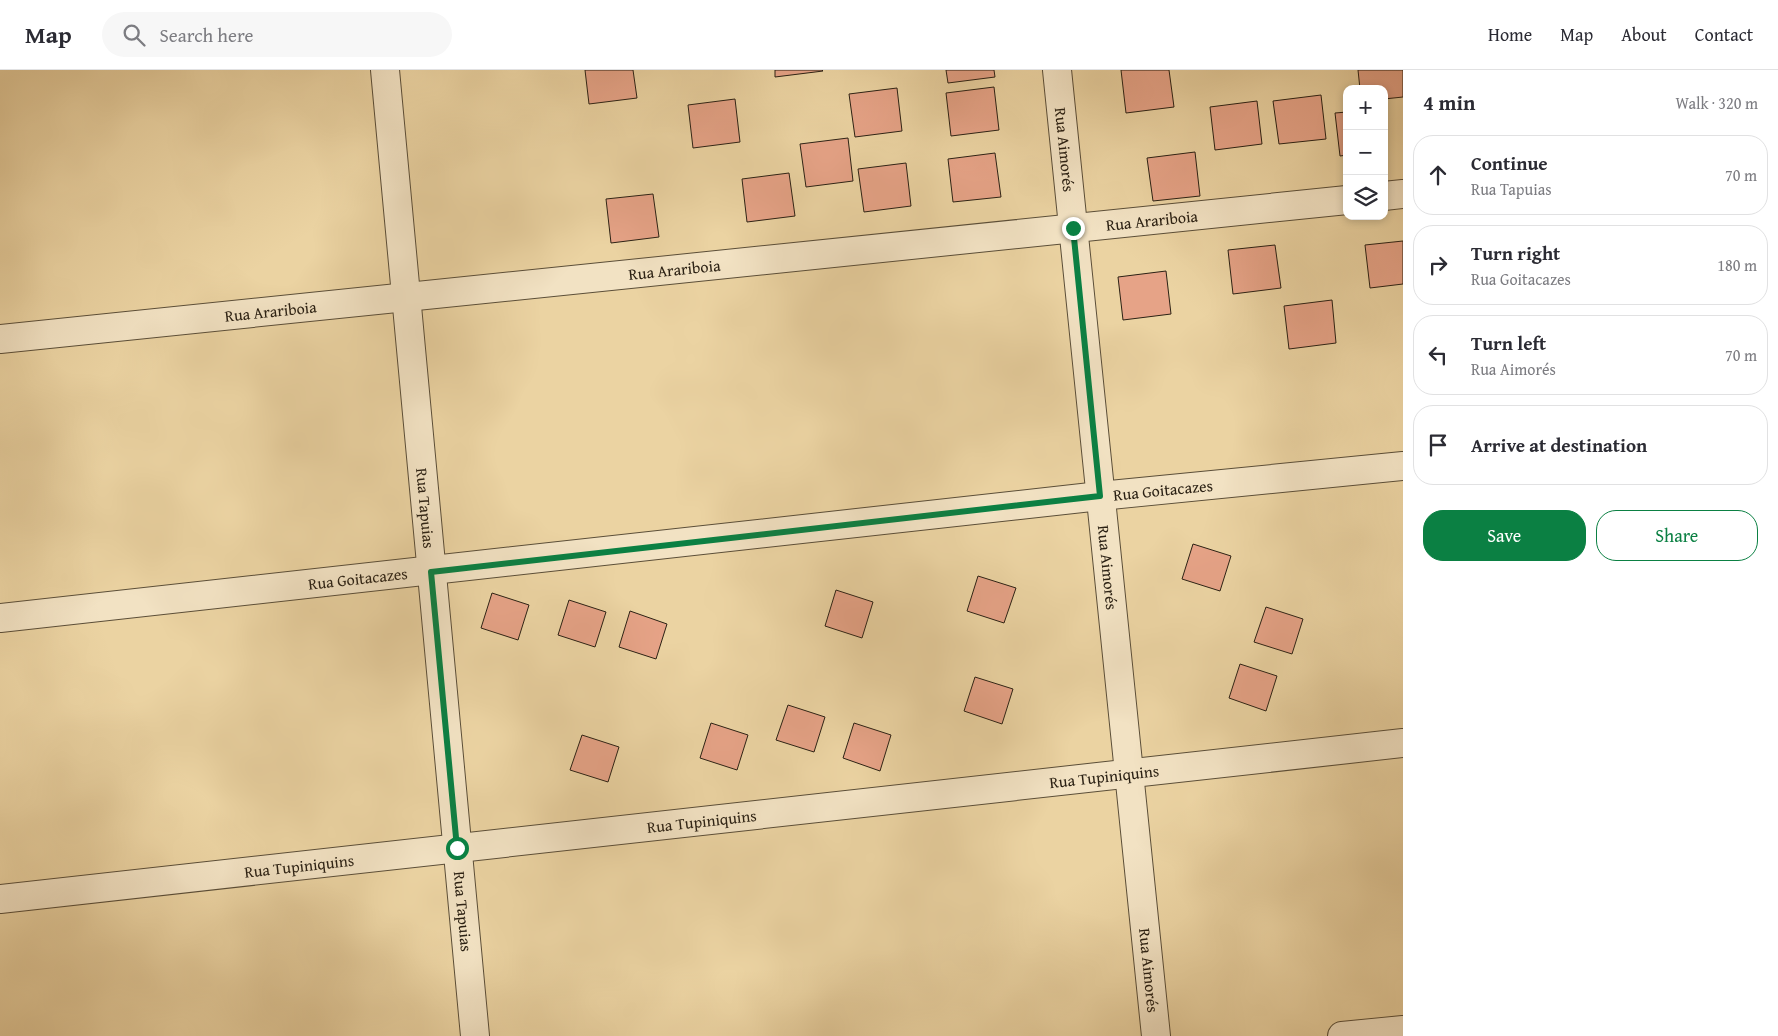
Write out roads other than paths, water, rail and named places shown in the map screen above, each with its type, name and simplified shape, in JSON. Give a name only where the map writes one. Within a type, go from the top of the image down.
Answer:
[{"type":"street","name":"Rua Tapuias","points":[[385,70],[474,1036]]},
{"type":"street","name":"Rua Aimorés","points":[[1057,70],[1156,1036]]},
{"type":"street","points":[[1388,196],[1403,194]]},
{"type":"street","name":"Rua Arariboia","points":[[0,339],[1343,200]]},
{"type":"street","name":"Rua Goitacazes","points":[[0,618],[431,572],[1100,496],[1403,466]]},
{"type":"street","name":"Rua Tupiniquins","points":[[0,900],[1403,743]]},
{"type":"street","points":[[1342,1036],[1403,1030]]}]
